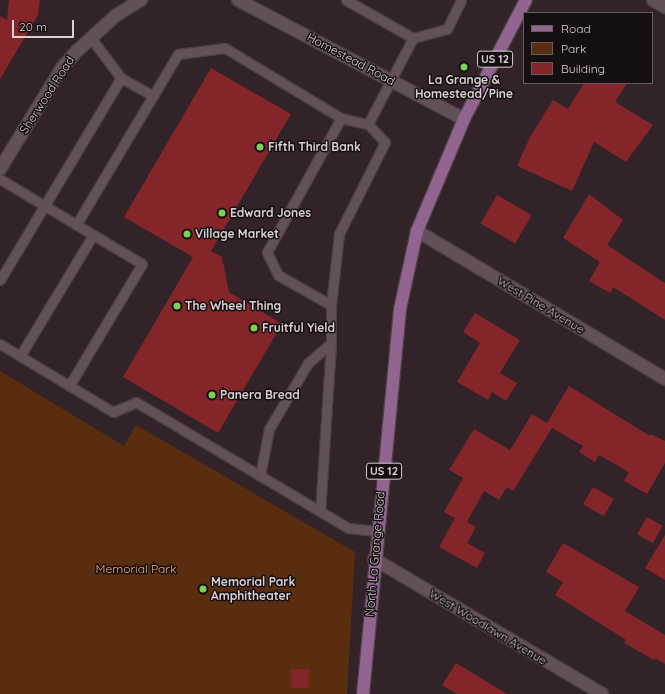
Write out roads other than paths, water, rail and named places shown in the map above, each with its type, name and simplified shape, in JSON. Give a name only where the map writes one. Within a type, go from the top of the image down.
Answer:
[{"type":"main road","name":"US 12","points":[[417,231],[464,119],[526,0]]},
{"type":"main road","name":"North La Grange Road","points":[[363,694],[374,559],[400,309],[417,231]]},
{"type":"street","name":"Sherwood Road","points":[[0,169],[62,68],[115,16],[141,0]]},
{"type":"street","name":"Homestead Road","points":[[238,0],[464,119]]},
{"type":"street","points":[[653,0],[665,7]]},
{"type":"street","name":"West Pine Avenue","points":[[417,231],[665,379]]},
{"type":"street","name":"West Woodlawn Avenue","points":[[374,559],[602,694]]},
{"type":"lane","points":[[346,0],[389,23],[413,38],[447,29],[461,0]]},
{"type":"lane","points":[[91,38],[121,78],[153,96]]},
{"type":"lane","points":[[368,124],[413,38]]},
{"type":"lane","points":[[76,225],[178,54],[225,48],[341,118],[368,124],[385,142],[339,234],[331,305],[331,343],[320,512]]},
{"type":"lane","points":[[0,280],[121,78]]},
{"type":"lane","points":[[331,305],[278,275],[267,252],[341,118]]},
{"type":"lane","points":[[0,179],[142,264],[69,386]]},
{"type":"lane","points":[[20,356],[93,235]]},
{"type":"lane","points":[[260,476],[269,429],[308,363],[331,343]]},
{"type":"lane","points":[[0,344],[113,412],[136,402],[348,528],[377,530]]},
{"type":"place","name":"La Grange & Homestead/Pine","points":[[464,67]]},
{"type":"place","name":"Fifth Third Bank","points":[[260,147]]},
{"type":"place","name":"Edward Jones","points":[[222,213]]},
{"type":"place","name":"Village Market","points":[[187,234]]},
{"type":"place","name":"The Wheel Thing","points":[[177,306]]},
{"type":"place","name":"Fruitful Yield","points":[[254,328]]},
{"type":"place","name":"Panera Bread","points":[[212,395]]},
{"type":"place","name":"Memorial Park Amphitheater","points":[[203,589]]},
{"type":"park label","name":"Memorial Park","points":[[136,569]]}]
